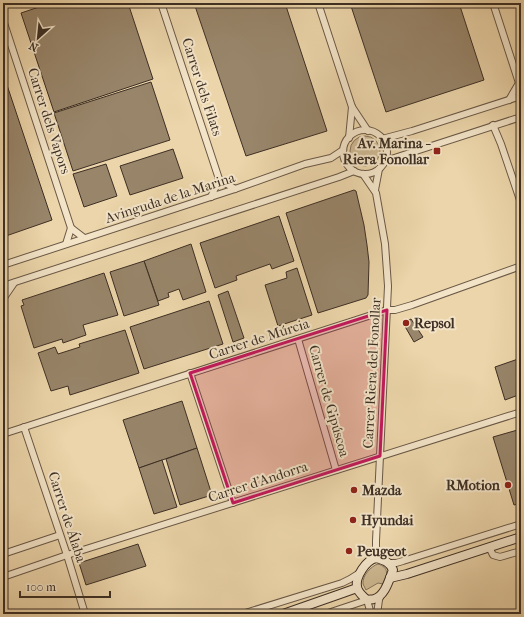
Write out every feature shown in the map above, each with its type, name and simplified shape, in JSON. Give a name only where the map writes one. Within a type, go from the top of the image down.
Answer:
[{"type":"street","name":"Carrer dels Filats","points":[[161,3],[219,179]]},
{"type":"street","points":[[318,3],[352,108],[368,131]]},
{"type":"street","points":[[493,3],[520,83],[510,100]]},
{"type":"street","name":"Carrer dels Vapors","points":[[3,20],[71,228]]},
{"type":"street","points":[[382,139],[412,131],[521,96]]},
{"type":"street","points":[[349,138],[352,108]]},
{"type":"street","points":[[385,161],[521,117]]},
{"type":"street","points":[[494,125],[521,203]]},
{"type":"street","points":[[375,190],[379,169],[385,161],[387,155],[385,144],[382,139],[374,133],[368,131],[358,132],[349,138],[345,144],[343,154],[346,162],[351,168],[362,174],[371,173],[379,169]]},
{"type":"street","name":"Avinguda de la Marina","points":[[3,265],[235,189],[305,164],[331,158],[343,150]]},
{"type":"street","points":[[3,286],[354,171]]},
{"type":"street","points":[[362,174],[375,190]]},
{"type":"street","points":[[211,197],[219,179],[235,189]]},
{"type":"street","name":"Carrer Riera del Fonollar","points":[[375,190],[385,244],[388,286],[376,558]]},
{"type":"street","points":[[66,244],[71,228],[84,238]]},
{"type":"street","name":"Carrer de Múrcia","points":[[3,434],[298,338],[387,310],[395,310],[406,307],[521,266]]},
{"type":"street","points":[[3,299],[14,283]]},
{"type":"street","name":"Carrer de Gipúscoa","points":[[298,338],[336,470]]},
{"type":"street","points":[[190,373],[233,503]]},
{"type":"street","name":"Carrer d'Andorra","points":[[3,577],[67,555],[521,412]]},
{"type":"street","name":"Carrer de Álaba","points":[[24,427],[85,614]]},
{"type":"street","points":[[388,563],[403,561],[521,524]]},
{"type":"street","points":[[3,554],[60,535]]},
{"type":"street","points":[[390,578],[407,574],[521,537]]},
{"type":"street","points":[[489,548],[493,555],[500,558],[521,550]]},
{"type":"street","points":[[371,614],[367,600],[357,588],[358,578],[367,563],[376,558],[383,559],[393,570],[381,594],[377,614]]},
{"type":"street","points":[[242,614],[342,583],[362,571]]},
{"type":"street","points":[[283,614],[357,588]]},
{"type":"street","points":[[325,614],[374,599],[381,594]]},
{"type":"highlighted area","points":[[387,310],[380,456],[233,503],[190,373]]},
{"type":"shaded area","points":[[365,136],[376,140],[380,151],[376,162],[365,166],[354,162],[350,151],[354,140]]},
{"type":"shaded area","points":[[378,564],[382,565],[386,570],[387,575],[385,581],[383,584],[378,583],[366,590],[363,584],[365,575],[370,569]]},
{"type":"building","points":[[51,3],[128,3],[153,79],[54,112],[21,13]]},
{"type":"building","points":[[194,3],[285,3],[327,131],[246,156]]},
{"type":"building","points":[[350,3],[459,3],[484,80],[386,112]]},
{"type":"building","points":[[3,73],[52,220],[3,237]]},
{"type":"building","points":[[151,82],[170,140],[73,171],[54,113]]},
{"type":"building","points":[[173,149],[183,178],[130,195],[120,166]]},
{"type":"building","points":[[106,164],[117,196],[84,207],[73,174]]},
{"type":"building","points":[[354,190],[356,191],[367,245],[369,262],[368,295],[366,298],[318,313],[286,213]]},
{"type":"building","points":[[279,216],[294,261],[272,269],[270,264],[236,276],[237,280],[215,288],[200,243]]},
{"type":"building","points":[[191,244],[206,292],[183,300],[179,289],[168,293],[169,297],[158,301],[144,261]]},
{"type":"building","points":[[144,261],[159,305],[124,316],[110,272]]},
{"type":"building","points":[[297,268],[312,315],[278,326],[265,285],[287,278],[286,272]]},
{"type":"building","points":[[104,273],[118,315],[83,325],[86,335],[63,343],[62,339],[34,348],[21,306],[24,305],[22,300]]},
{"type":"building","points":[[228,291],[244,338],[233,342],[218,295]]},
{"type":"building","points":[[209,301],[223,344],[144,369],[130,327]]},
{"type":"building","points":[[411,319],[423,337],[414,342],[403,323]]},
{"type":"building","points":[[125,330],[139,373],[70,395],[68,386],[51,391],[38,353],[55,347],[58,354],[80,347],[79,344]]},
{"type":"building","points":[[521,358],[521,394],[505,400],[495,367]]},
{"type":"building","points":[[182,401],[197,448],[139,468],[123,420]]},
{"type":"building","points":[[521,429],[521,503],[514,505],[493,437]]},
{"type":"building","points":[[197,448],[212,495],[180,505],[166,459]]},
{"type":"building","points":[[162,460],[177,507],[154,514],[139,468]]},
{"type":"building","points":[[138,544],[146,566],[86,585],[79,563]]},
{"type":"place","name":"Av. Marina - Riera Fonollar","points":[[437,151]]},
{"type":"place","name":"Repsol","points":[[406,323]]},
{"type":"place","name":"RMotion","points":[[508,485]]},
{"type":"place","name":"Mazda","points":[[354,490]]},
{"type":"place","name":"Hyundai","points":[[353,520]]},
{"type":"place","name":"Peugeot","points":[[349,551]]}]
